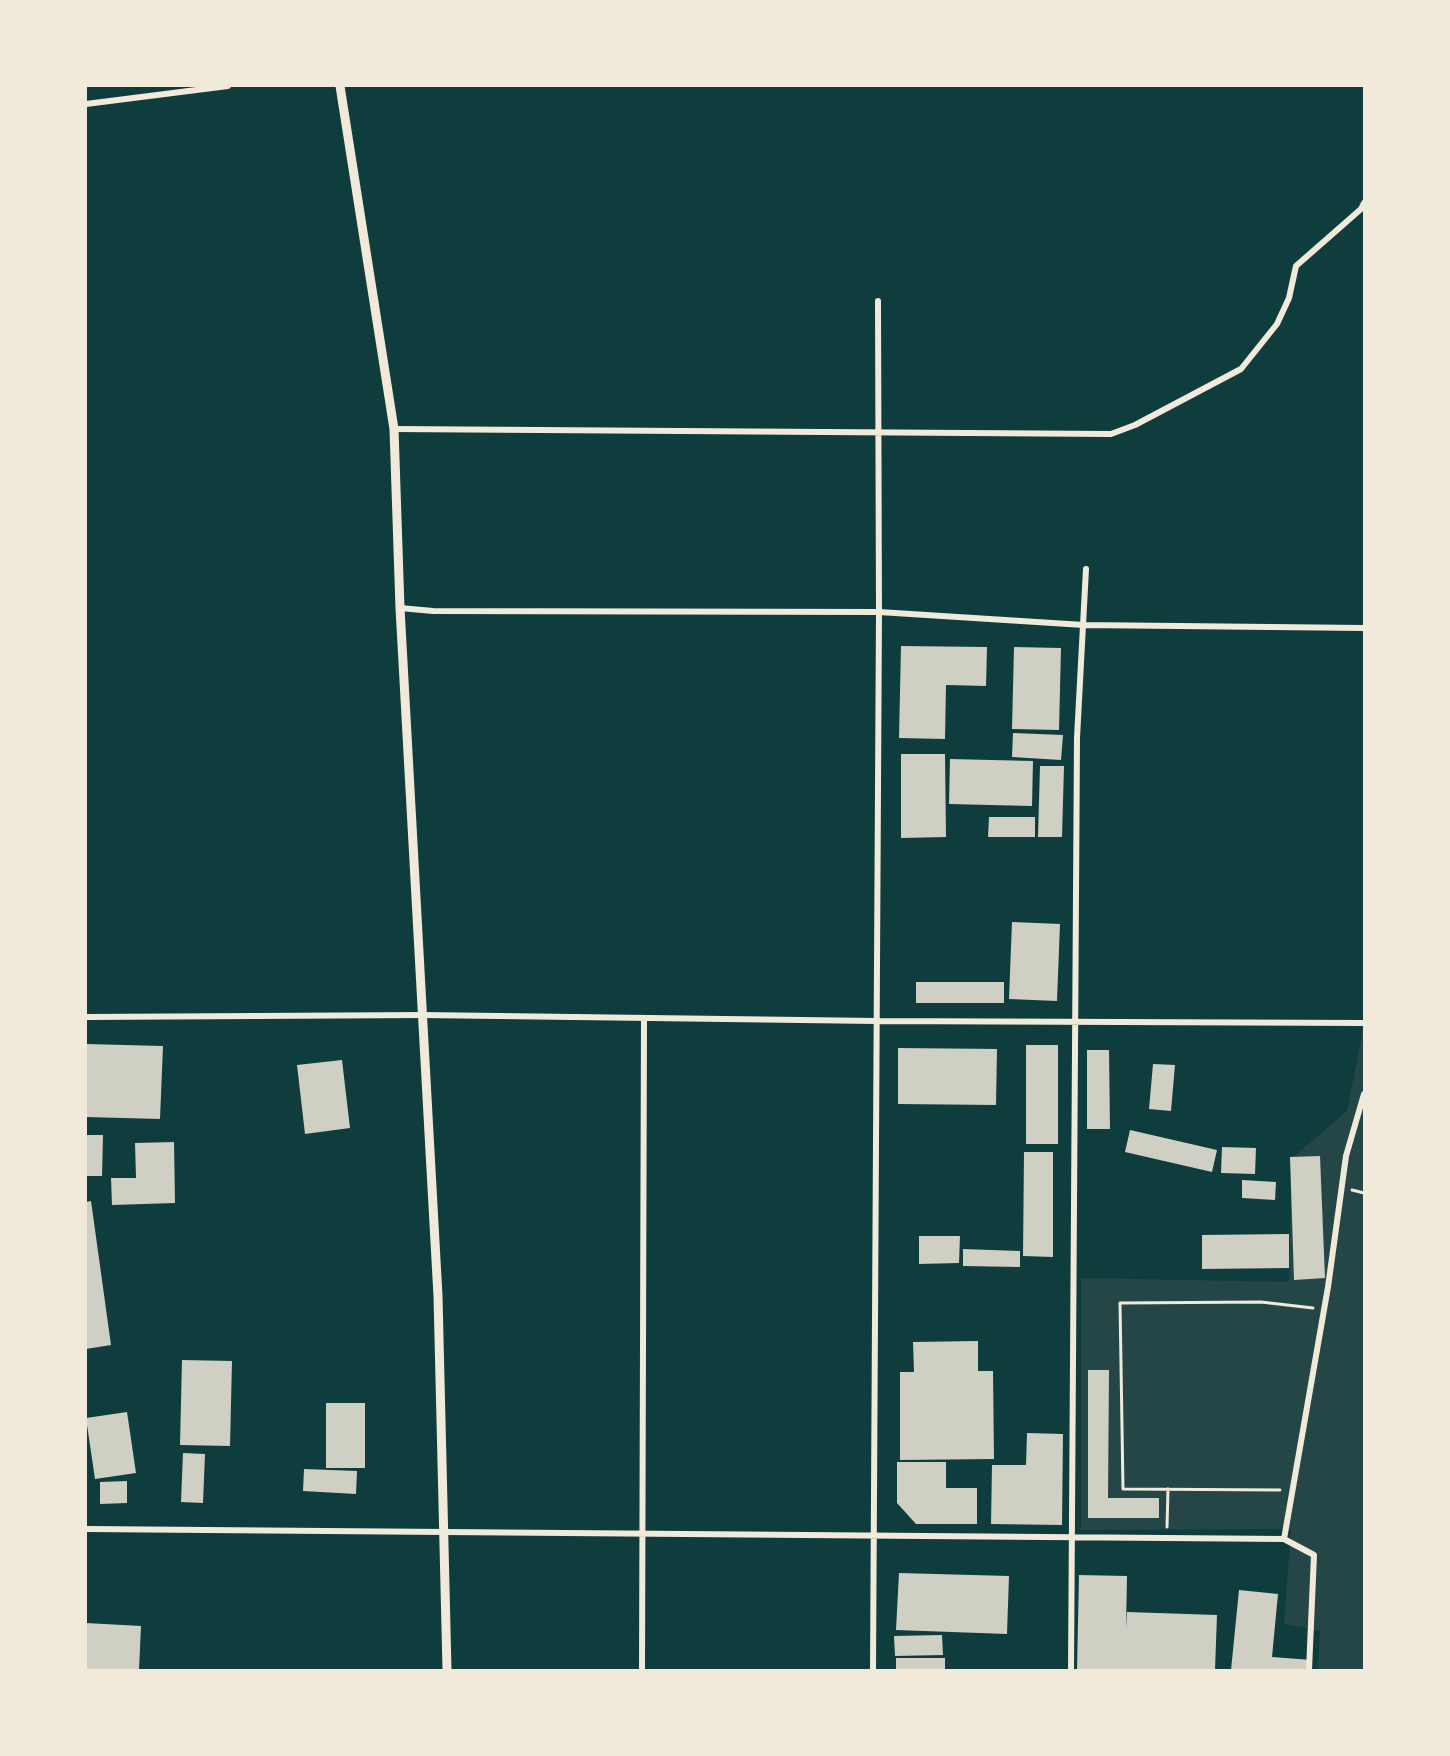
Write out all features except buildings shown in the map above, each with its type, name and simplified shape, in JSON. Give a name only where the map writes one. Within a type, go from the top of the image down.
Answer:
[{"type":"street","points":[[86,104],[228,86]]},
{"type":"street","points":[[340,86],[394,429],[400,608],[438,1296],[447,1671]]},
{"type":"street","points":[[394,429],[1111,434],[1135,425],[1241,369],[1277,324],[1289,298],[1296,266],[1365,203]]},
{"type":"street","points":[[873,1671],[880,433],[878,301]]},
{"type":"street","points":[[1071,1671],[1074,1538],[1077,738],[1086,569]]},
{"type":"street","points":[[400,608],[433,612],[879,612],[1084,625],[1365,628]]},
{"type":"street","points":[[86,1017],[423,1016],[876,1022],[1365,1023]]},
{"type":"street","points":[[642,1671],[644,1018]]},
{"type":"street","points":[[1284,1539],[1324,1309],[1346,1156],[1365,1094]]},
{"type":"street","points":[[86,1529],[1284,1539],[1314,1555],[1310,1671]]},
{"type":"path","points":[[1292,1490],[1123,1489],[1120,1303],[1261,1302],[1324,1309]]},
{"type":"path","points":[[1167,1538],[1168,1489]]},
{"type":"shaded area","points":[[1364,1026],[1364,1670],[1318,1670],[1320,1631],[1284,1624],[1291,1529],[1081,1530],[1081,1278],[1289,1282],[1292,1158],[1347,1111]]}]
